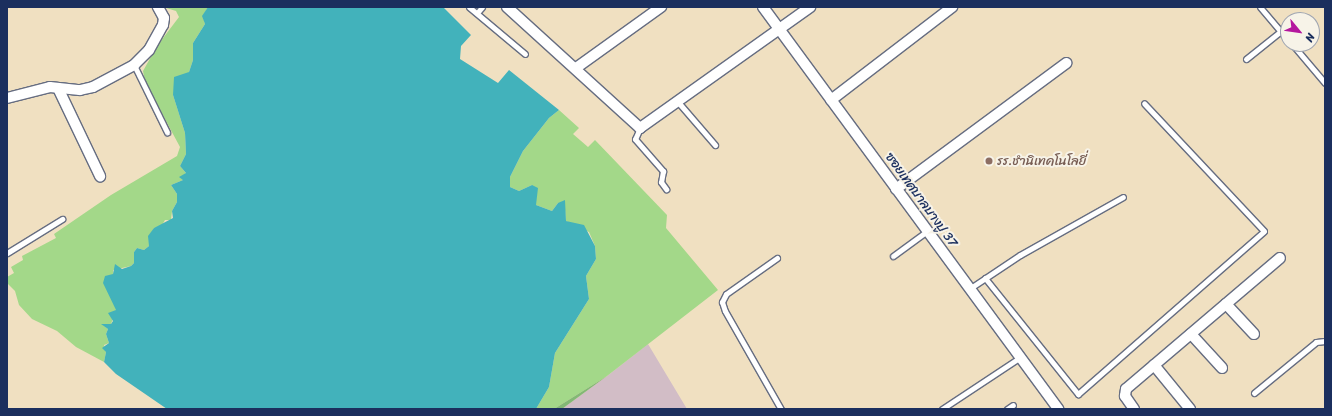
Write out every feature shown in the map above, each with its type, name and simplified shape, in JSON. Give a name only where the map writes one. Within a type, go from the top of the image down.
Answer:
[{"type":"street","points":[[7,98],[50,87],[80,90],[93,87],[134,65],[149,50],[163,25],[164,18],[158,7]]},
{"type":"street","points":[[576,68],[661,7]]},
{"type":"street","name":"ซอยเทศบาลบางปู 37","points":[[763,7],[1019,358],[1058,409]]},
{"type":"street","points":[[512,8],[640,128],[780,30],[810,7]]},
{"type":"street","points":[[831,100],[952,7]]},
{"type":"street","points":[[896,189],[1066,63]]},
{"type":"street","points":[[58,88],[100,176]]},
{"type":"street","points":[[1134,409],[1124,392],[1280,258]]},
{"type":"street","points":[[1226,304],[1254,334]]},
{"type":"street","points":[[1191,334],[1222,368]]},
{"type":"street","points":[[1154,365],[1190,409]]},
{"type":"lane","points":[[469,7],[525,54]]},
{"type":"lane","points":[[477,13],[482,7]]},
{"type":"lane","points":[[1260,7],[1280,30]]},
{"type":"lane","points":[[1246,59],[1280,32]]},
{"type":"lane","points":[[1299,52],[1325,83]]},
{"type":"lane","points":[[134,65],[167,132]]},
{"type":"lane","points":[[678,102],[715,145]]},
{"type":"lane","points":[[985,278],[1078,394],[1264,231],[1144,103]]},
{"type":"lane","points":[[640,128],[635,139],[663,171],[661,182],[666,189]]},
{"type":"lane","points":[[969,289],[985,278],[1123,197]]},
{"type":"lane","points":[[7,253],[62,219]]},
{"type":"lane","points":[[893,256],[927,231]]},
{"type":"lane","points":[[777,258],[726,294],[722,302],[725,311],[781,409]]},
{"type":"lane","points":[[1254,393],[1316,342],[1325,341]]},
{"type":"lane","points":[[942,409],[1019,358]]},
{"type":"lane","points":[[1007,409],[1013,405]]},
{"type":"shaded area","points":[[648,344],[687,409],[562,409],[607,376]]},
{"type":"green space","points":[[163,7],[208,7],[203,16],[205,24],[193,43],[193,60],[189,72],[173,95],[185,133],[186,154],[180,166],[186,173],[183,180],[171,185],[177,194],[177,202],[172,211],[171,220],[165,220],[161,227],[154,228],[149,246],[144,250],[137,248],[134,252],[134,263],[131,266],[113,270],[116,310],[111,324],[102,324],[108,329],[106,334],[109,343],[104,345],[106,352],[104,362],[76,347],[57,331],[32,319],[19,305],[15,291],[7,283],[7,277],[14,273],[11,267],[23,260],[22,256],[56,238],[54,234],[111,195],[177,156],[180,147],[145,82],[143,71],[157,46],[179,17],[176,11]]},
{"type":"green space","points":[[559,110],[579,128],[573,134],[588,147],[595,140],[667,215],[666,228],[718,290],[607,376],[554,409],[536,409],[549,387],[555,353],[589,299],[586,276],[596,259],[595,246],[589,232],[566,221],[565,210],[558,203],[552,211],[536,205],[532,185],[519,191],[510,187],[510,177],[523,151],[549,118]]},
{"type":"green space","points":[[607,376],[562,409],[554,409]]},
{"type":"water","points":[[208,7],[443,7],[471,35],[461,46],[460,59],[498,83],[509,70],[559,110],[549,118],[523,151],[510,177],[510,187],[519,191],[532,185],[538,188],[536,205],[552,211],[558,203],[565,200],[566,221],[584,225],[595,246],[596,259],[586,276],[589,299],[555,353],[549,387],[536,409],[167,409],[116,374],[104,362],[106,352],[102,348],[109,343],[106,334],[108,329],[101,324],[111,324],[113,321],[108,313],[116,310],[103,283],[105,276],[113,274],[115,264],[122,269],[131,266],[134,263],[134,252],[137,248],[144,250],[149,246],[148,236],[154,228],[173,218],[172,211],[177,202],[177,194],[171,185],[183,180],[179,177],[186,173],[180,166],[186,154],[185,133],[173,95],[174,77],[189,72],[193,60],[193,43],[205,24],[202,16]]},
{"type":"place","name":"รร.ชำนิเทคโนโลยี่","points":[[989,161]]}]
